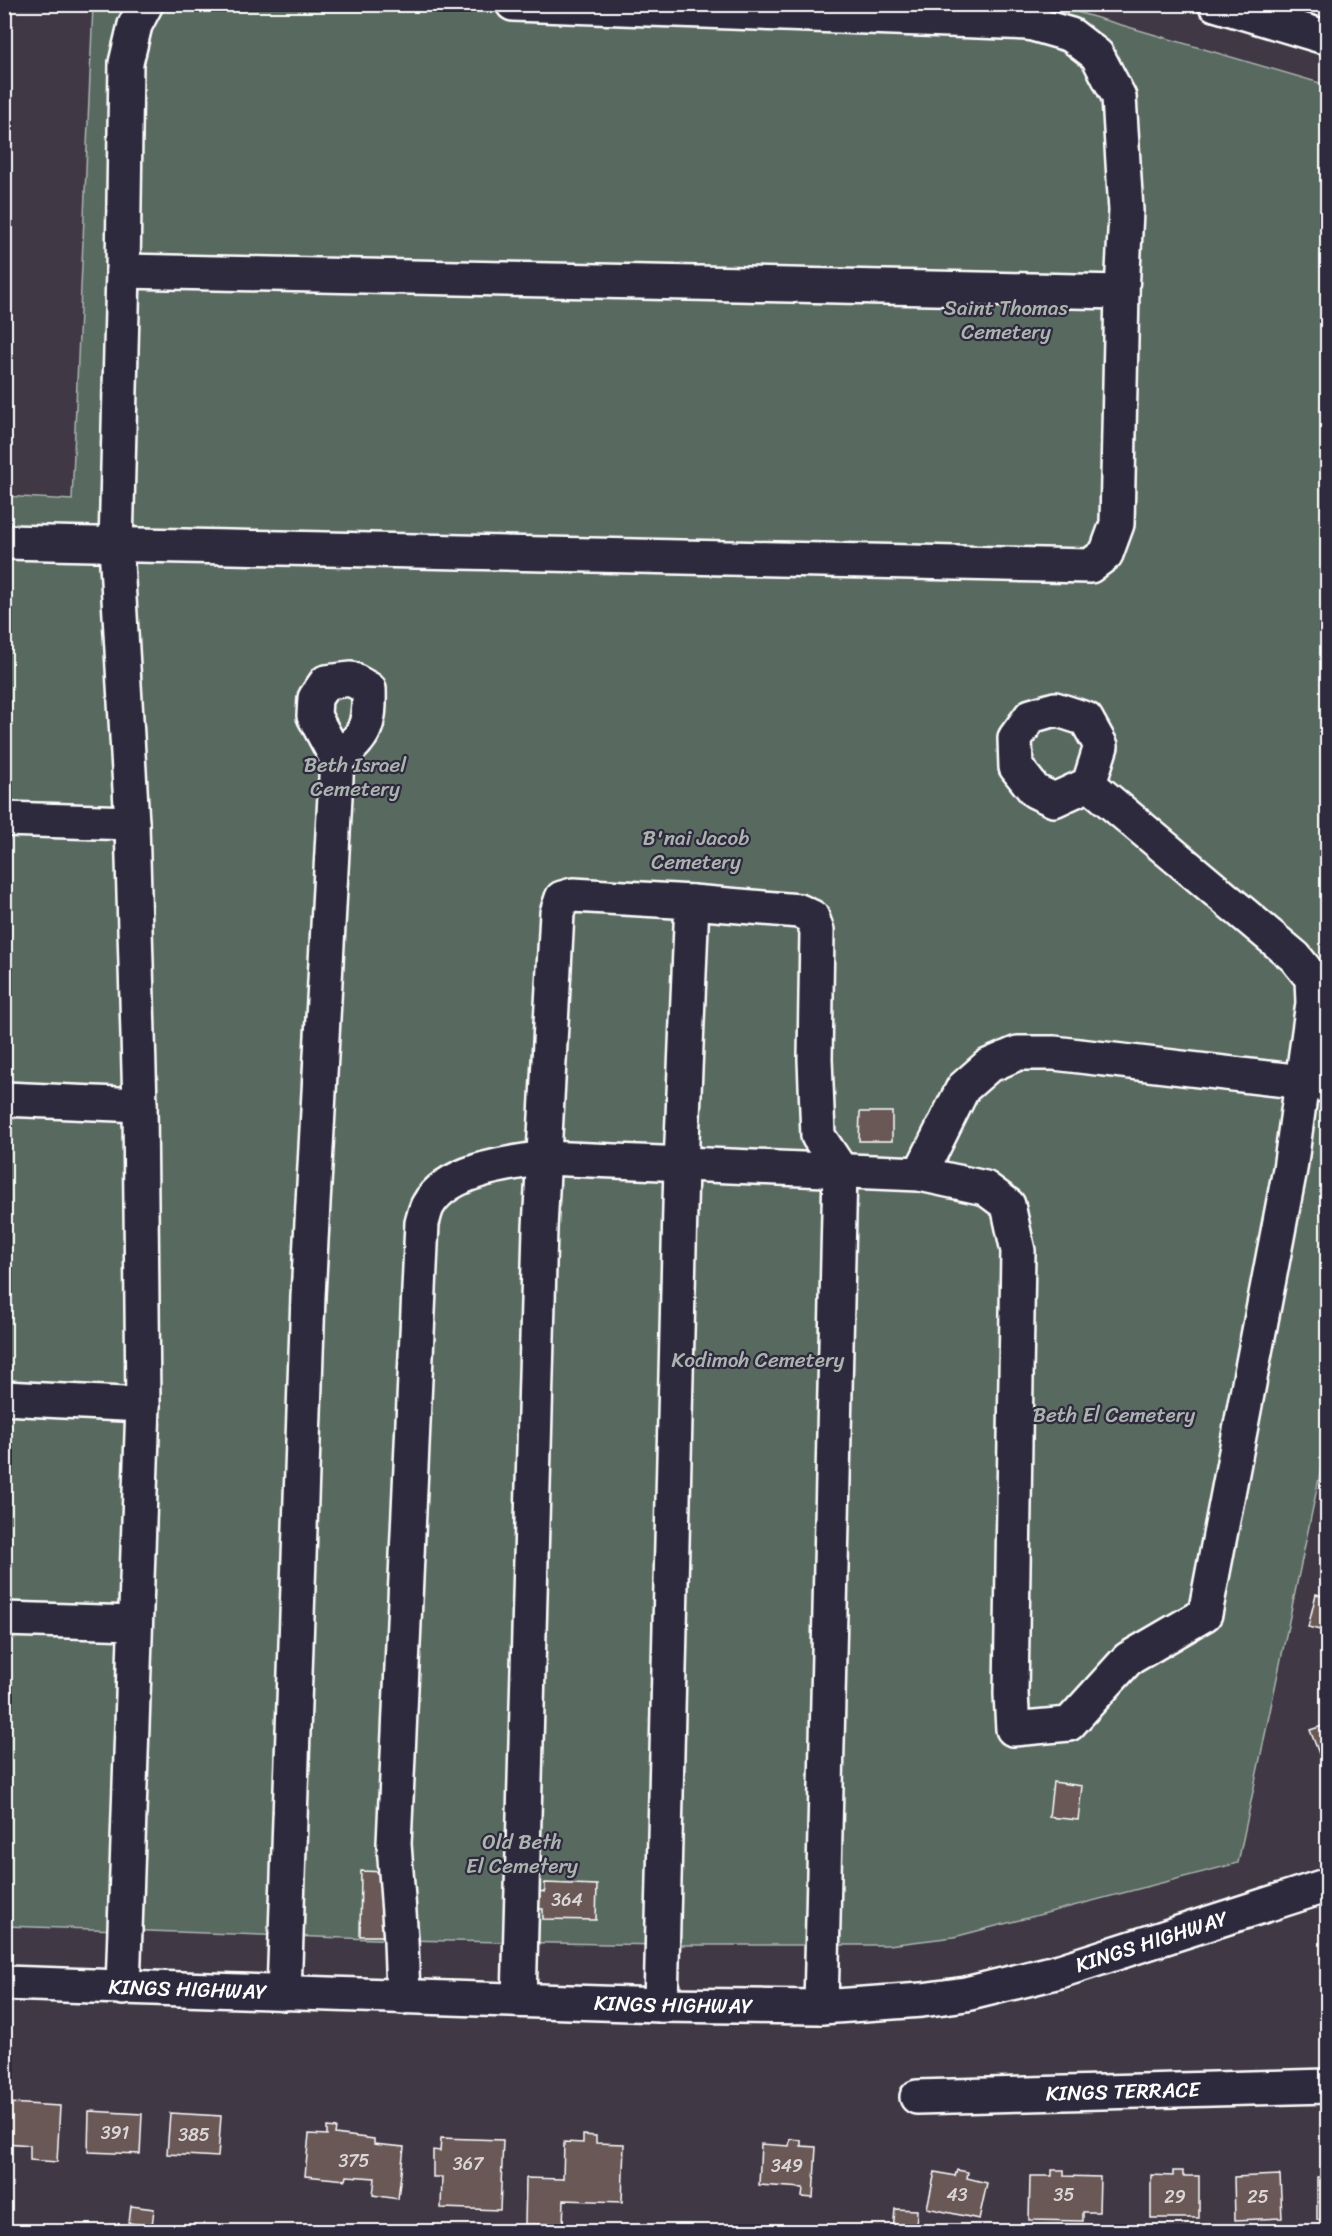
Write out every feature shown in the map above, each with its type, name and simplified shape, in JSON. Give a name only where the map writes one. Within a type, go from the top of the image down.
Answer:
[{"type":"main road","points":[[123,1988],[143,1405],[140,1105],[132,823],[116,546],[126,63],[135,26],[146,4]]},
{"type":"main road","points":[[4,542],[1090,566],[1106,554],[1117,524],[1126,211],[1119,97],[1098,55],[1071,35],[1031,14],[513,4]]},
{"type":"main road","points":[[1215,4],[1328,38]]},
{"type":"main road","points":[[123,271],[1122,292]]},
{"type":"main road","points":[[284,1993],[308,1296],[337,759]]},
{"type":"main road","points":[[403,1997],[402,1940],[394,1844],[422,1222],[429,1204],[450,1182],[501,1163],[545,1158],[921,1174],[985,1188],[1008,1205],[1018,1251],[1011,1694],[1013,1729],[1069,1724],[1128,1659],[1205,1614],[1290,1169],[1316,1084],[1312,978],[1295,957],[1089,784]]},
{"type":"main road","points":[[4,819],[132,823]]},
{"type":"main road","points":[[519,2000],[540,1228],[557,913],[562,898],[573,895],[799,911],[812,917],[817,931],[815,1059],[818,1137],[840,1169],[821,2007]]},
{"type":"main road","points":[[661,2005],[681,1165],[692,903]]},
{"type":"main road","points":[[921,1174],[963,1088],[988,1066],[1018,1053],[1054,1053],[1316,1084]]},
{"type":"main road","points":[[4,1099],[140,1105]]},
{"type":"main road","points":[[4,1398],[143,1405]]},
{"type":"main road","points":[[4,1619],[135,1623]]},
{"type":"main road","name":"KINGS HIGHWAY","points":[[4,1983],[661,2005],[821,2007],[922,2000],[966,1994],[1060,1971],[1328,1885]]},
{"type":"main road","name":"KINGS TERRACE","points":[[917,2097],[1328,2086]]},
{"type":"green space","points":[[93,5],[1053,5],[1327,85],[1328,1436],[1238,1863],[954,1937],[889,1945],[662,1945],[401,1940],[5,1926],[4,496],[72,500]]},
{"type":"building","points":[[860,1112],[892,1112],[892,1141],[859,1141]]},
{"type":"building","points":[[1316,1594],[1328,1597],[1328,1632],[1308,1627]]},
{"type":"building","points":[[1328,1698],[1328,1716],[1321,1700]]},
{"type":"building","points":[[1328,1724],[1328,1756],[1321,1759],[1310,1730]]},
{"type":"building","points":[[1053,1782],[1082,1786],[1078,1820],[1049,1817]]},
{"type":"building","points":[[361,1871],[387,1872],[385,1936],[360,1936]]},
{"type":"building","points":[[545,1883],[597,1885],[596,1920],[543,1919],[543,1909],[537,1909],[538,1891],[545,1892]]},
{"type":"building","points":[[8,2103],[60,2106],[57,2162],[30,2160],[30,2145],[6,2143]]},
{"type":"building","points":[[89,2111],[142,2114],[140,2154],[88,2152]]},
{"type":"building","points":[[170,2113],[221,2116],[218,2157],[167,2154]]},
{"type":"building","points":[[327,2127],[336,2128],[335,2134],[374,2139],[374,2144],[404,2147],[398,2199],[373,2195],[375,2178],[347,2176],[346,2180],[305,2176],[309,2134],[327,2135]]},
{"type":"building","points":[[583,2135],[596,2136],[596,2143],[624,2144],[622,2202],[564,2200],[563,2225],[525,2224],[526,2178],[563,2179],[564,2142],[583,2143]]},
{"type":"building","points":[[441,2138],[503,2140],[500,2210],[441,2208],[442,2177],[433,2177],[433,2150],[440,2151]]},
{"type":"building","points":[[790,2139],[801,2140],[801,2146],[816,2147],[813,2198],[802,2197],[803,2188],[759,2185],[761,2144],[789,2146]]},
{"type":"building","points":[[957,2170],[968,2172],[967,2178],[987,2183],[979,2219],[927,2208],[935,2172],[955,2176]]},
{"type":"building","points":[[1052,2170],[1064,2170],[1064,2176],[1100,2177],[1099,2212],[1083,2212],[1083,2221],[1029,2220],[1030,2176],[1052,2176]]},
{"type":"building","points":[[1173,2171],[1183,2171],[1183,2176],[1199,2176],[1199,2218],[1151,2218],[1151,2175],[1173,2176]]},
{"type":"building","points":[[1280,2175],[1282,2218],[1235,2220],[1234,2177]]},
{"type":"building","points":[[1317,2177],[1328,2177],[1328,2221],[1317,2220]]},
{"type":"building","points":[[131,2206],[154,2209],[152,2226],[129,2223]]},
{"type":"building","points":[[895,2209],[917,2210],[916,2232],[893,2232]]},
{"type":"park label","name":"Saint Thomas Cemetery","points":[[1006,320]]},
{"type":"park label","name":"Beth Israel Cemetery","points":[[355,777]]},
{"type":"park label","name":"B'nai Jacob Cemetery","points":[[696,850]]},
{"type":"park label","name":"Kodimoh Cemetery","points":[[758,1360]]},
{"type":"park label","name":"Beth El Cemetery","points":[[1114,1415]]},
{"type":"park label","name":"Old Beth El Cemetery","points":[[522,1854]]}]
